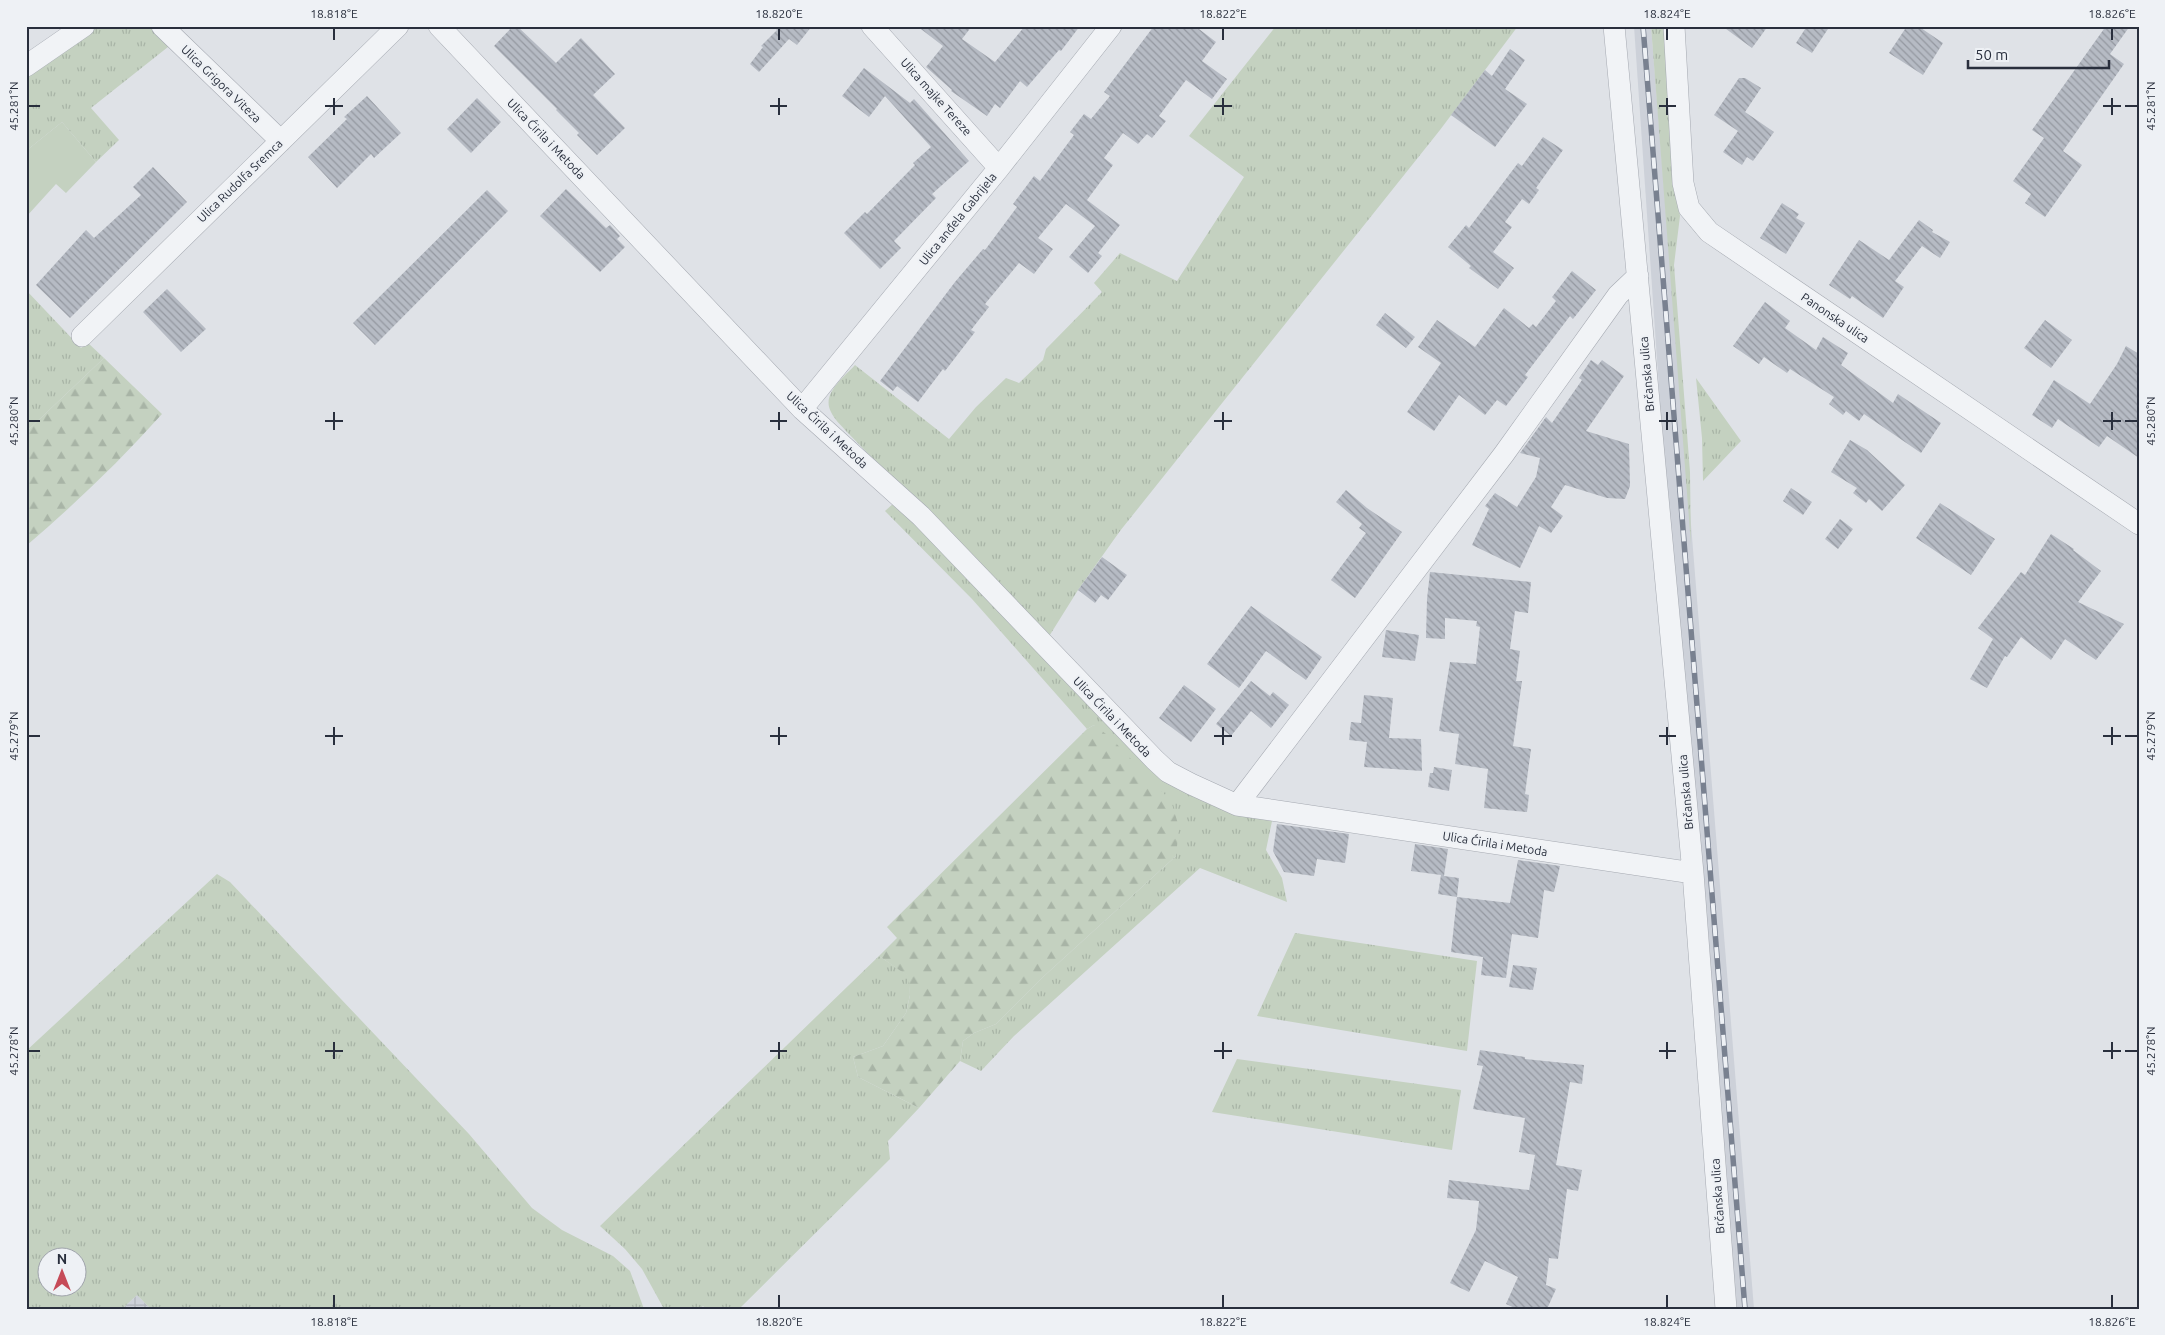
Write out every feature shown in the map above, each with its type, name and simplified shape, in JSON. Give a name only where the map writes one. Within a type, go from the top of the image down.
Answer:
[{"type":"street","points":[[26,66],[84,26]]},
{"type":"street","name":"Ulica Grigora Viteza","points":[[162,26],[281,141]]},
{"type":"street","name":"Ulica Rudolfa Sremca","points":[[82,336],[398,26]]},
{"type":"street","name":"Ulica Ćirila i Metoda","points":[[439,26],[802,409],[921,516],[1154,760],[1168,772],[1237,805],[1693,873]]},
{"type":"street","name":"Ulica majke Tereze","points":[[872,26],[999,168]]},
{"type":"street","name":"Ulica anđela Gabrijela","points":[[802,409],[999,168],[1111,26]]},
{"type":"street","name":"Brčanska ulica","points":[[1614,26],[1693,873],[1726,1309]]},
{"type":"street","name":"Panonska ulica","points":[[1674,26],[1683,183],[1689,208],[1709,232],[2139,524]]},
{"type":"street","points":[[1237,805],[1504,454],[1618,295],[1638,276]]},
{"type":"shaded area","points":[[1634,26],[1651,26],[1754,1309],[1735,1309],[1667,504]]},
{"type":"shaded area","points":[[137,1295],[151,1309],[122,1309]]},
{"type":"green space","points":[[98,26],[156,26],[173,43],[91,108],[119,140],[96,162],[62,122],[26,151],[26,76]]},
{"type":"green space","points":[[1276,26],[1518,26],[1440,130],[1120,531],[1078,590],[1048,638],[838,422],[832,415],[829,405],[831,392],[855,365],[949,439],[976,407],[1006,378],[1019,383],[1043,360],[1046,349],[1102,292],[1094,283],[1120,253],[1177,281],[1244,177],[1189,136]]},
{"type":"green space","points":[[1651,26],[1667,26],[1676,190],[1680,216],[1674,265],[1690,472],[1691,545]]},
{"type":"green space","points":[[62,122],[96,162],[66,193],[56,184],[26,217],[26,151]]},
{"type":"green space","points":[[26,290],[81,348],[87,342],[104,358],[26,432]]},
{"type":"green space","points":[[104,358],[162,414],[130,449],[62,515],[26,546],[26,432]]},
{"type":"green space","points":[[1696,378],[1741,441],[1703,481],[1702,438]]},
{"type":"green space","points":[[895,502],[1020,630],[1071,688],[1109,726],[1272,821],[1266,850],[1282,878],[1287,902],[1200,868],[1014,1036],[981,1071],[960,1061],[963,1041],[974,1033],[996,1024],[1043,977],[1176,856],[1094,725],[1087,729],[972,599],[885,511]]},
{"type":"green space","points":[[1094,725],[1110,737],[1171,801],[1179,827],[1176,856],[1043,977],[996,1024],[974,1033],[963,1041],[960,1061],[919,1108],[858,1077],[853,1057],[883,1046],[906,1013],[910,995],[908,976],[879,956],[897,938],[887,927],[1087,729]]},
{"type":"green space","points":[[217,874],[230,882],[469,1134],[532,1208],[562,1230],[613,1256],[630,1271],[644,1309],[151,1309],[137,1295],[122,1309],[26,1309],[26,1051]]},
{"type":"green space","points":[[1295,933],[1477,961],[1467,1051],[1257,1016]]},
{"type":"green space","points":[[879,956],[909,976],[910,995],[906,1013],[883,1046],[853,1057],[858,1077],[919,1108],[888,1141],[890,1159],[739,1309],[706,1309],[703,1306],[700,1309],[664,1309],[642,1269],[625,1249],[600,1226]]},
{"type":"green space","points":[[1237,1059],[1461,1090],[1452,1150],[1212,1112]]},
{"type":"building","points":[[513,26],[517,26],[556,63],[581,38],[615,74],[593,95],[625,128],[597,155],[577,135],[579,133],[557,109],[494,46]]},
{"type":"building","points":[[773,26],[812,26],[797,45],[789,39],[759,72],[750,64],[763,47],[761,46],[777,30]]},
{"type":"building","points":[[917,26],[972,26],[962,39],[995,62],[1025,26],[1080,26],[1061,51],[1059,50],[1027,87],[1020,81],[1000,108],[995,104],[987,116],[951,91],[926,67],[943,46]]},
{"type":"building","points":[[1154,26],[1195,26],[1216,42],[1202,61],[1227,79],[1212,99],[1186,80],[1159,116],[1166,121],[1152,138],[1147,134],[1138,144],[1123,133],[1104,158],[1113,165],[1087,200],[1120,225],[1098,253],[1102,256],[1088,273],[1069,257],[1095,226],[1066,204],[1038,238],[1053,249],[1034,274],[1019,263],[985,304],[989,307],[971,330],[975,332],[918,402],[897,386],[893,391],[880,381],[955,282],[983,249],[985,250],[1017,207],[1013,204],[1034,176],[1040,181],[1074,135],[1070,132],[1084,114],[1091,119],[1110,96],[1104,92]]},
{"type":"building","points":[[1722,26],[1768,26],[1752,48]]},
{"type":"building","points":[[1807,26],[1830,26],[1812,53],[1796,43]]},
{"type":"building","points":[[1907,26],[1918,26],[1943,43],[1923,75],[1889,53]]},
{"type":"building","points":[[2106,26],[2130,26],[2110,54],[2124,64],[2063,151],[2082,165],[2045,217],[2025,203],[2031,194],[2013,181],[2044,138],[2032,130]]},
{"type":"building","points":[[1510,49],[1525,60],[1505,89],[1527,104],[1495,147],[1451,115],[1485,70],[1492,76]]},
{"type":"building","points":[[864,68],[910,103],[914,99],[969,161],[932,194],[936,198],[894,241],[901,248],[880,269],[844,233],[865,212],[867,214],[915,165],[913,163],[931,147],[885,96],[869,117],[842,96]]},
{"type":"building","points":[[1739,78],[1745,78],[1761,88],[1745,112],[1774,132],[1753,161],[1747,157],[1742,165],[1723,152],[1738,131],[1714,115]]},
{"type":"building","points":[[367,96],[401,133],[374,158],[371,154],[337,188],[308,157],[347,119],[344,117]]},
{"type":"building","points":[[477,98],[501,122],[471,153],[447,129]]},
{"type":"building","points":[[1543,137],[1563,150],[1536,188],[1539,190],[1529,204],[1522,199],[1505,222],[1512,227],[1493,252],[1514,268],[1498,289],[1469,268],[1471,266],[1448,247],[1466,225],[1469,228],[1518,163],[1522,166]]},
{"type":"building","points":[[153,167],[187,202],[70,318],[36,285],[86,230],[94,238],[141,195],[133,187]]},
{"type":"building","points":[[566,189],[606,228],[610,225],[620,236],[617,239],[625,247],[600,272],[540,216]]},
{"type":"building","points":[[487,190],[508,211],[375,345],[353,323]]},
{"type":"building","points":[[1782,203],[1799,214],[1796,218],[1805,223],[1786,254],[1760,238]]},
{"type":"building","points":[[1919,220],[1933,230],[1932,232],[1950,242],[1940,258],[1922,246],[1895,281],[1904,287],[1883,318],[1852,296],[1850,299],[1829,285],[1859,240],[1889,260]]},
{"type":"building","points":[[1572,271],[1596,290],[1573,319],[1570,316],[1525,375],[1528,377],[1506,406],[1497,400],[1485,415],[1459,395],[1434,431],[1407,412],[1441,363],[1418,347],[1437,320],[1475,347],[1504,308],[1529,328],[1533,324],[1536,327],[1556,301],[1552,297]]},
{"type":"building","points":[[167,289],[206,329],[181,352],[143,312]]},
{"type":"building","points":[[1765,302],[1790,321],[1785,328],[1816,350],[1823,337],[1848,353],[1841,365],[1893,403],[1898,394],[1941,423],[1921,453],[1864,414],[1859,421],[1846,411],[1843,415],[1829,404],[1834,397],[1790,369],[1787,373],[1764,357],[1759,364],[1733,346]]},
{"type":"building","points":[[1385,313],[1415,337],[1406,348],[1376,325]]},
{"type":"building","points":[[2045,320],[2072,340],[2051,368],[2024,348]]},
{"type":"building","points":[[2126,346],[2139,354],[2139,458],[2107,436],[2099,447],[2058,419],[2052,428],[2032,415],[2054,380],[2090,404],[2117,364]]},
{"type":"building","points":[[1591,360],[1598,365],[1602,360],[1624,376],[1586,431],[1629,444],[1630,486],[1625,499],[1607,498],[1565,485],[1551,507],[1563,516],[1551,533],[1539,526],[1520,568],[1472,545],[1489,509],[1485,506],[1495,493],[1517,507],[1536,477],[1540,458],[1520,453],[1546,417],[1552,423],[1582,380],[1579,378]]},
{"type":"building","points":[[1850,440],[1867,450],[1905,485],[1882,511],[1869,499],[1866,503],[1853,493],[1857,488],[1831,472]]},
{"type":"building","points":[[1791,488],[1812,502],[1803,515],[1783,501]]},
{"type":"building","points":[[1346,490],[1367,508],[1402,532],[1355,598],[1331,580],[1366,533],[1359,528],[1362,524],[1336,502]]},
{"type":"building","points":[[1940,503],[1995,539],[1971,575],[1916,538]]},
{"type":"building","points":[[1840,519],[1853,529],[1838,549],[1825,539]]},
{"type":"building","points":[[2051,534],[2074,549],[2101,571],[2078,602],[2124,624],[2096,660],[2065,639],[2051,660],[2021,637],[2007,657],[2005,656],[1987,688],[1970,679],[1993,639],[1978,628],[2021,572],[2025,575]]},
{"type":"building","points":[[1102,557],[1127,575],[1108,600],[1101,595],[1095,603],[1078,590]]},
{"type":"building","points":[[1430,572],[1531,582],[1528,613],[1515,611],[1510,649],[1520,651],[1516,681],[1522,681],[1513,746],[1531,749],[1525,794],[1529,795],[1527,812],[1484,808],[1488,769],[1455,764],[1459,734],[1439,731],[1450,662],[1476,664],[1480,627],[1476,626],[1477,621],[1445,618],[1445,639],[1426,638]]},
{"type":"building","points":[[1251,606],[1322,657],[1306,680],[1266,651],[1239,688],[1207,664]]},
{"type":"building","points":[[1386,630],[1419,635],[1415,661],[1382,657]]},
{"type":"building","points":[[1251,681],[1270,696],[1273,692],[1289,705],[1271,728],[1251,711],[1231,736],[1216,724]]},
{"type":"building","points":[[1184,685],[1216,709],[1191,742],[1159,718]]},
{"type":"building","points":[[1364,695],[1393,698],[1389,738],[1421,739],[1422,771],[1364,767],[1367,742],[1349,740],[1351,722],[1361,723]]},
{"type":"building","points":[[1434,767],[1452,770],[1449,791],[1428,787],[1430,773],[1433,773]]},
{"type":"building","points":[[1277,824],[1349,834],[1345,863],[1317,859],[1314,876],[1284,872],[1273,851]]},
{"type":"building","points":[[1415,844],[1448,849],[1444,876],[1459,878],[1457,897],[1438,894],[1441,875],[1411,871]]},
{"type":"building","points":[[1518,860],[1560,866],[1554,892],[1544,890],[1538,938],[1512,934],[1506,978],[1481,975],[1483,957],[1451,952],[1457,897],[1510,903]]},
{"type":"building","points":[[1513,965],[1537,968],[1533,990],[1509,987]]},
{"type":"building","points":[[1480,1050],[1525,1057],[1525,1059],[1584,1065],[1582,1084],[1570,1082],[1556,1165],[1582,1170],[1578,1191],[1567,1189],[1558,1259],[1549,1258],[1546,1285],[1556,1289],[1547,1309],[1517,1309],[1506,1304],[1518,1277],[1485,1261],[1469,1292],[1450,1283],[1476,1230],[1479,1201],[1447,1198],[1449,1180],[1529,1190],[1535,1155],[1519,1152],[1525,1118],[1473,1109],[1483,1066],[1477,1065]]},
{"type":"railway","points":[[1643,26],[1745,1309]]}]
